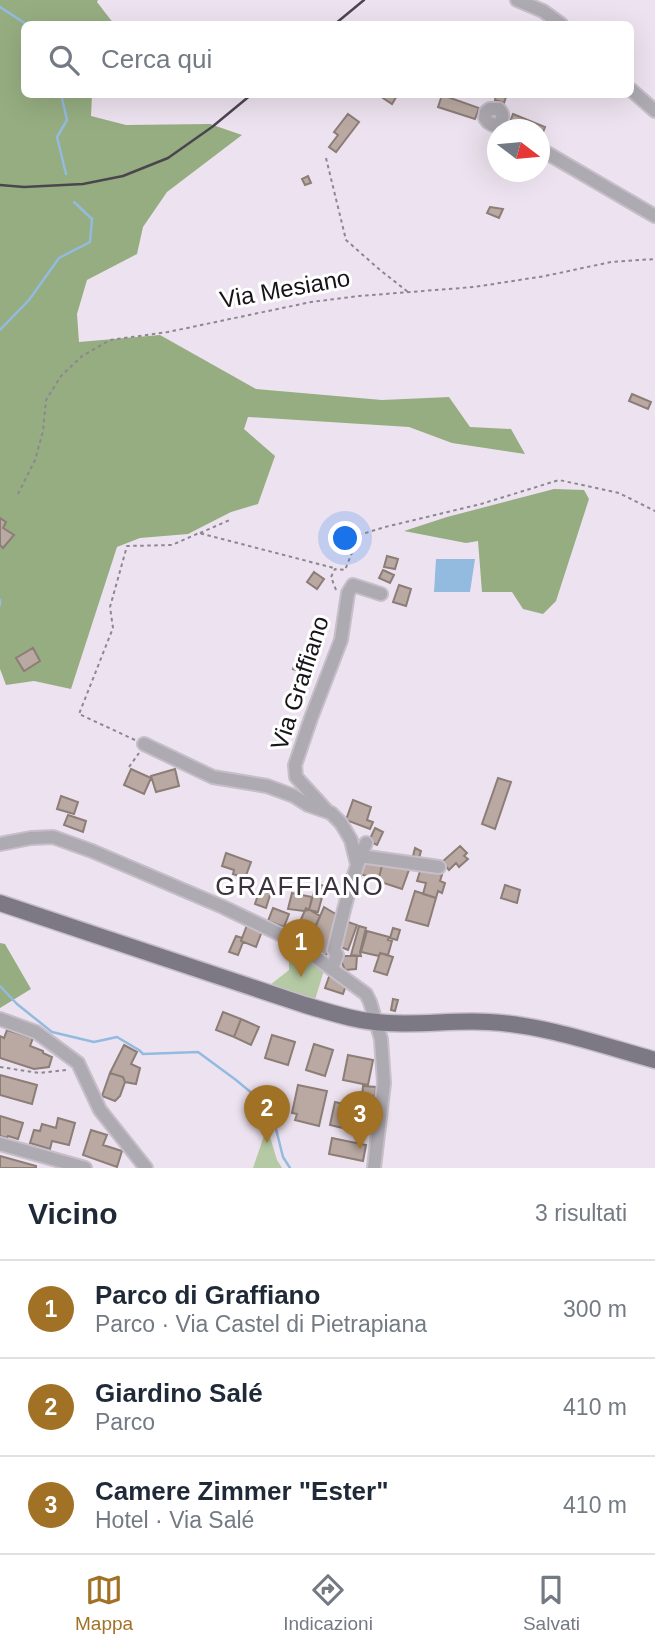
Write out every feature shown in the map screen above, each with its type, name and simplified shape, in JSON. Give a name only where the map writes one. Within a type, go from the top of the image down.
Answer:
[{"type":"main road","points":[[0,903],[305,1005],[353,1018],[396,1023],[476,1021],[518,1025],[655,1060]]},
{"type":"street","points":[[517,0],[557,21]]},
{"type":"street","points":[[634,92],[655,111]]},
{"type":"street","points":[[550,155],[655,216]]},
{"type":"street","name":"Via Graffiano","points":[[359,860],[341,823],[296,777],[295,765],[341,640],[348,593],[353,585],[381,594]]},
{"type":"street","name":"Via Graffiano","points":[[144,744],[213,777],[267,786],[328,812]]},
{"type":"street","points":[[0,844],[53,837],[92,851],[275,931],[305,948],[366,994],[381,1039],[384,1083],[373,1168]]},
{"type":"street","points":[[332,968],[337,955],[334,950],[366,843]]},
{"type":"street","points":[[359,860],[439,867]]},
{"type":"street","points":[[0,1018],[36,1032],[78,1063],[100,1110],[146,1168]]},
{"type":"street","points":[[0,1144],[78,1167]]},
{"type":"path","points":[[326,158],[346,240],[409,292]]},
{"type":"path","name":"Via Mesiano","points":[[18,494],[38,451],[46,400],[61,376],[82,356],[110,340],[168,332],[311,302],[474,287],[611,262],[655,259]]},
{"type":"path","points":[[199,533],[345,570],[359,535],[481,504],[559,480],[619,493],[655,511]]},
{"type":"path","points":[[129,767],[144,744],[79,714],[113,628],[110,607],[127,546],[172,545],[232,519]]},
{"type":"path","points":[[334,583],[331,577],[335,569]]},
{"type":"path","points":[[0,1067],[39,1073],[74,1069],[78,1063]]},
{"type":"green space","points":[[0,0],[98,0],[112,21],[21,21],[21,98],[92,98],[91,116],[126,125],[210,124],[242,135],[167,192],[143,227],[137,254],[87,280],[77,314],[79,342],[160,335],[256,389],[382,400],[449,397],[470,427],[511,429],[525,454],[452,443],[409,427],[248,417],[244,429],[275,456],[258,504],[231,512],[188,534],[140,538],[117,547],[71,689],[34,681],[6,685],[0,669]]},
{"type":"green space","points":[[554,489],[584,490],[589,499],[556,601],[543,614],[523,609],[512,592],[482,592],[478,541],[466,543],[404,531],[447,517]]},
{"type":"green space","points":[[0,943],[5,944],[31,989],[0,1008]]},
{"type":"green space","points":[[305,953],[325,967],[314,1003],[270,985],[289,970],[289,961]]},
{"type":"green space","points":[[267,1127],[277,1160],[282,1168],[253,1168]]},
{"type":"water","points":[[436,559],[475,559],[470,592],[434,592]]},
{"type":"building","points":[[383,98],[396,98],[392,104]]},
{"type":"building","points":[[441,98],[451,98],[479,108],[475,119],[438,107]]},
{"type":"building","points":[[495,98],[506,98],[504,103]]},
{"type":"building","points":[[348,114],[359,122],[336,152],[329,147],[338,135],[334,132]]},
{"type":"building","points":[[513,114],[525,119],[511,119]]},
{"type":"building","points":[[308,176],[311,183],[305,185],[302,179]]},
{"type":"building","points":[[490,207],[503,209],[499,218],[487,213]]},
{"type":"building","points":[[632,394],[651,402],[648,409],[629,401]]},
{"type":"building","points":[[0,518],[6,522],[3,528],[14,535],[3,548],[0,545]]},
{"type":"building","points":[[387,556],[398,559],[395,569],[384,567]]},
{"type":"building","points":[[383,570],[394,575],[390,583],[379,578]]},
{"type":"building","points":[[314,572],[324,579],[317,589],[307,582]]},
{"type":"building","points":[[399,585],[411,589],[406,606],[393,602]]},
{"type":"building","points":[[33,648],[40,661],[24,671],[16,658]]},
{"type":"building","points":[[296,661],[310,665],[307,673],[293,669]]},
{"type":"building","points":[[131,769],[151,778],[144,794],[124,785]]},
{"type":"building","points":[[175,769],[179,786],[156,792],[151,776]]},
{"type":"building","points":[[498,778],[511,782],[495,829],[482,824]]},
{"type":"building","points":[[61,796],[78,802],[74,814],[57,809]]},
{"type":"building","points":[[353,800],[371,807],[367,820],[373,822],[370,829],[346,820]]},
{"type":"building","points":[[68,815],[86,821],[83,832],[64,825]]},
{"type":"building","points":[[375,828],[383,832],[377,845],[369,841]]},
{"type":"building","points":[[460,846],[467,853],[464,856],[468,859],[459,867],[456,863],[449,870],[442,862]]},
{"type":"building","points":[[415,848],[421,851],[419,858],[413,856]]},
{"type":"building","points":[[226,853],[251,862],[245,878],[222,866]]},
{"type":"building","points":[[359,861],[383,862],[378,881],[356,872]]},
{"type":"building","points":[[383,862],[410,867],[402,889],[378,881]]},
{"type":"building","points":[[421,868],[442,875],[440,881],[445,883],[442,893],[438,891],[436,898],[423,894],[426,883],[417,881]]},
{"type":"building","points":[[316,884],[325,886],[318,912],[309,910]]},
{"type":"building","points":[[505,885],[520,890],[517,903],[501,898]]},
{"type":"building","points":[[260,889],[271,892],[266,908],[255,904]]},
{"type":"building","points":[[415,891],[436,898],[428,926],[406,920]]},
{"type":"building","points":[[292,893],[312,897],[309,910],[288,909]]},
{"type":"building","points":[[324,907],[339,916],[332,951],[324,956],[315,951],[322,941],[314,937]]},
{"type":"building","points":[[273,908],[289,914],[284,927],[268,921]]},
{"type":"building","points":[[306,908],[320,916],[307,944],[294,935]]},
{"type":"building","points":[[345,921],[357,925],[348,950],[336,945]]},
{"type":"building","points":[[247,925],[262,931],[256,947],[241,941]]},
{"type":"building","points":[[359,926],[366,928],[361,956],[351,955]]},
{"type":"building","points":[[393,928],[400,930],[397,940],[390,938]]},
{"type":"building","points":[[367,931],[389,937],[388,940],[392,941],[388,955],[361,952]]},
{"type":"building","points":[[236,936],[242,938],[243,942],[238,955],[229,952]]},
{"type":"building","points":[[380,953],[393,957],[387,975],[374,971]]},
{"type":"building","points":[[339,956],[357,956],[356,969],[345,970]]},
{"type":"building","points":[[331,971],[347,982],[343,994],[325,988]]},
{"type":"building","points":[[393,999],[398,1000],[395,1011],[391,1010]]},
{"type":"building","points":[[223,1012],[241,1019],[234,1037],[216,1030]]},
{"type":"building","points":[[241,1019],[259,1027],[251,1045],[234,1037]]},
{"type":"building","points":[[7,1030],[33,1038],[30,1046],[52,1057],[49,1067],[34,1069],[0,1058],[0,1036],[4,1038]]},
{"type":"building","points":[[272,1035],[295,1042],[288,1065],[265,1058]]},
{"type":"building","points":[[314,1044],[333,1050],[325,1076],[306,1070]]},
{"type":"building","points":[[124,1045],[137,1052],[131,1064],[140,1068],[136,1084],[125,1082],[123,1077],[110,1073]]},
{"type":"building","points":[[348,1055],[373,1060],[368,1085],[343,1080]]},
{"type":"building","points":[[110,1073],[123,1077],[125,1082],[115,1101],[102,1096]]},
{"type":"building","points":[[0,1075],[37,1085],[32,1104],[0,1095]]},
{"type":"building","points":[[298,1085],[327,1091],[319,1126],[295,1120],[297,1114],[292,1113]]},
{"type":"building","points":[[363,1086],[376,1087],[375,1096],[362,1095]]},
{"type":"building","points":[[335,1102],[369,1110],[364,1133],[330,1125]]},
{"type":"building","points":[[0,1116],[23,1123],[18,1139],[0,1136]]},
{"type":"building","points":[[58,1118],[75,1123],[69,1145],[52,1141],[50,1149],[30,1143],[34,1130],[40,1131],[42,1124],[56,1128]]},
{"type":"building","points":[[91,1130],[107,1135],[103,1145],[122,1151],[117,1167],[83,1155]]},
{"type":"building","points":[[332,1138],[366,1145],[363,1161],[329,1154]]},
{"type":"building","points":[[0,1156],[36,1166],[36,1168],[0,1168]]},
{"type":"waterway","points":[[0,7],[21,21]]},
{"type":"waterway","points":[[62,98],[67,120],[57,137],[66,174]]},
{"type":"waterway","points":[[0,330],[29,300],[59,258],[90,242],[92,219],[74,202]]},
{"type":"waterway","points":[[0,600],[0,605]]},
{"type":"waterway","points":[[0,986],[17,1004],[52,1032],[94,1042],[117,1037],[143,1054],[198,1052],[271,1109],[283,1157],[290,1168]]},
{"type":"railway","points":[[339,21],[364,0]]},
{"type":"railway","points":[[0,185],[24,187],[83,184],[123,176],[168,158],[247,98]]},
{"type":"place","name":"Parco di Graffiano","points":[[301,977]]},
{"type":"place","name":"Giardino Salé","points":[[267,1143]]},
{"type":"place","name":"Camere Zimmer \"Ester\"","points":[[360,1149]]},
{"type":"district","name":"GRAFFIANO","points":[[300,886]]}]
